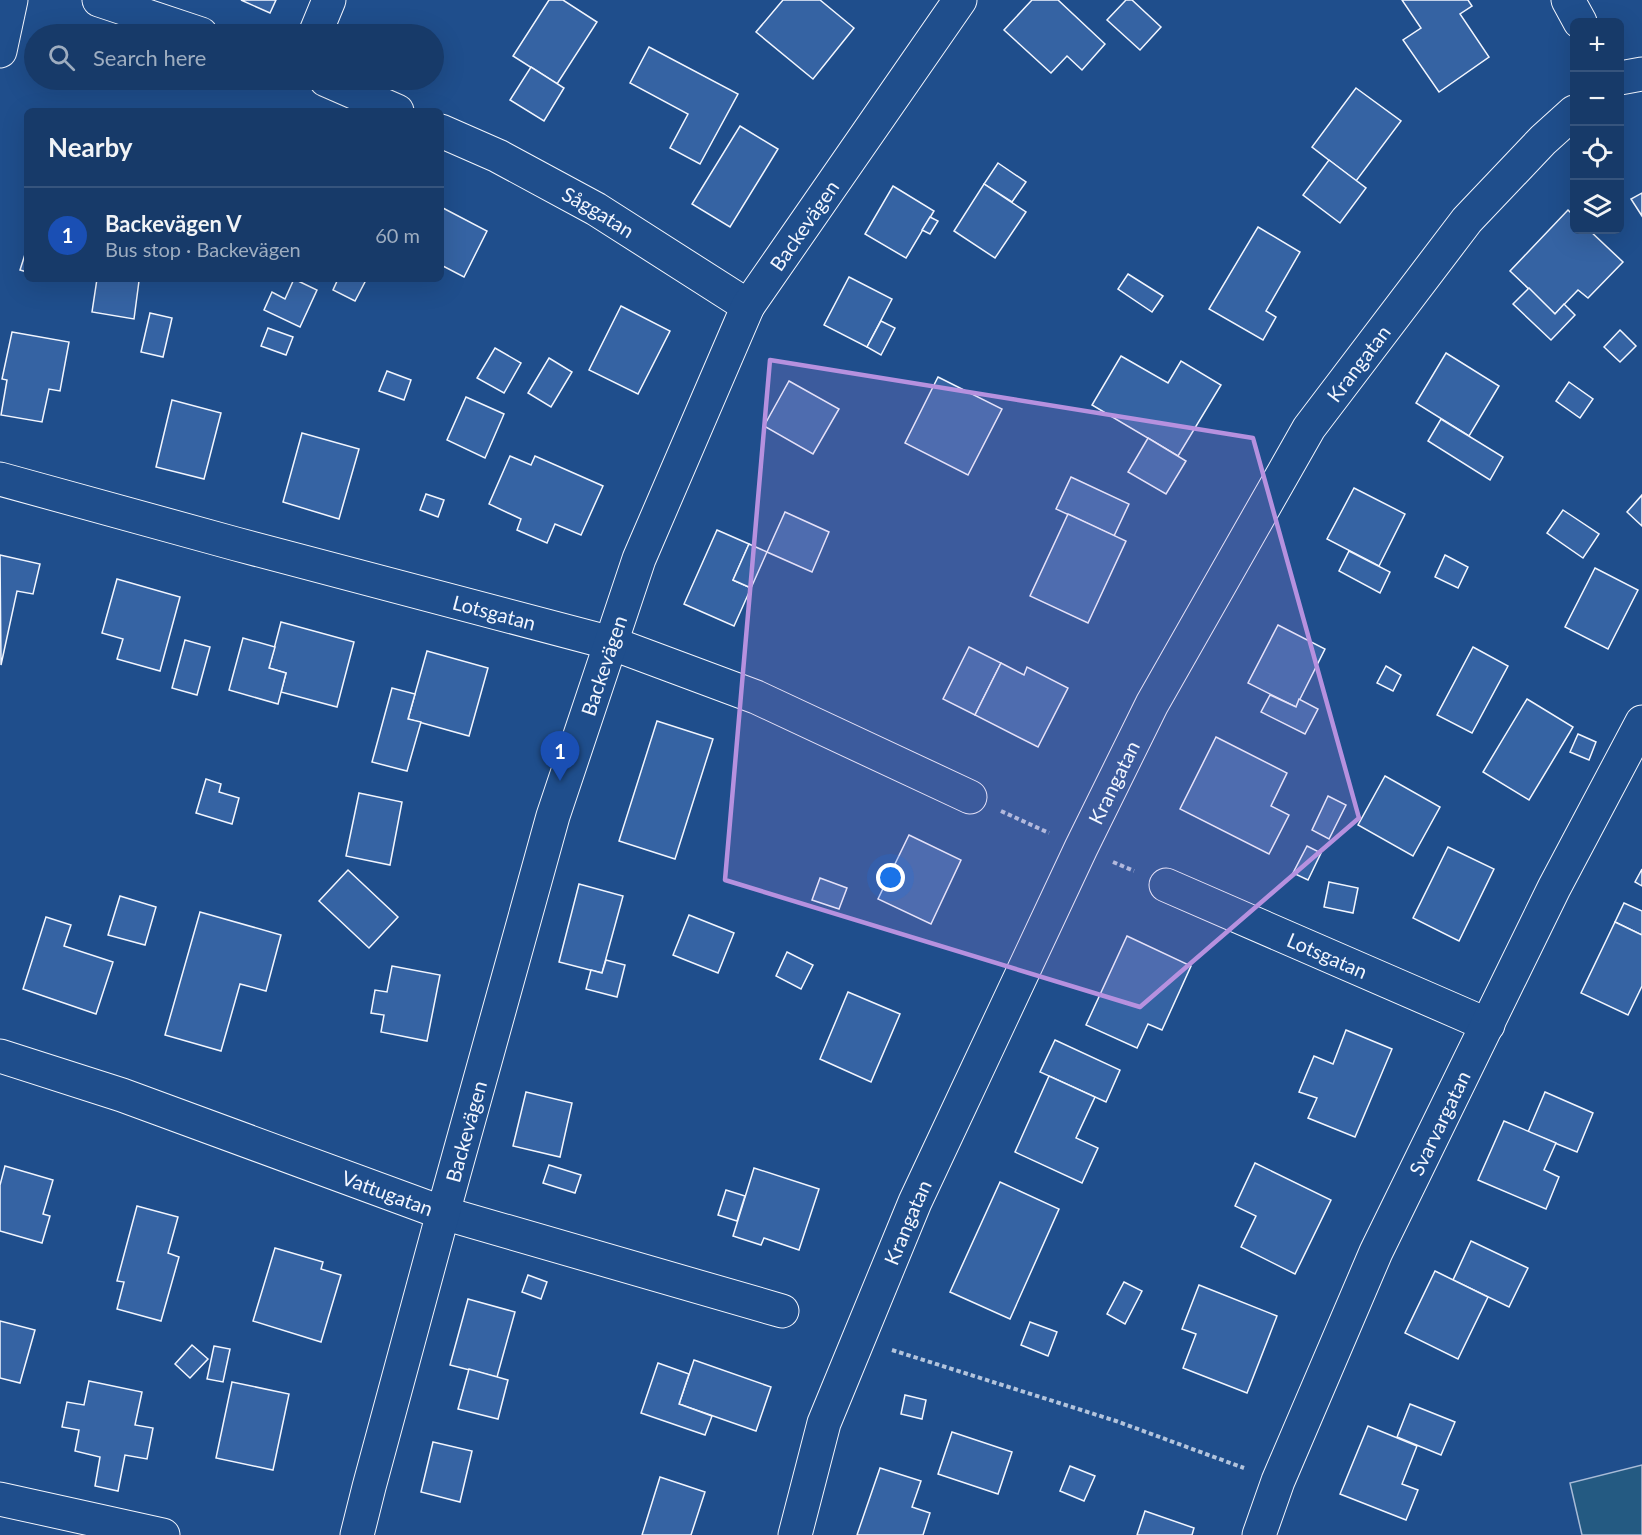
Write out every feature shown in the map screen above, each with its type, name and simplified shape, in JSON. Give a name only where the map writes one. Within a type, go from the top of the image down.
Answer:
[{"type":"street","points":[[0,51],[11,0]]},
{"type":"street","points":[[99,0],[171,24]]},
{"type":"street","points":[[319,24],[329,0]]},
{"type":"street","name":"Backevägen","points":[[357,1535],[553,816],[639,559],[748,306],[960,0]]},
{"type":"street","points":[[1568,0],[1578,18]]},
{"type":"street","points":[[1624,77],[1642,74]]},
{"type":"street","points":[[349,90],[390,108]]},
{"type":"street","name":"Krangatan","points":[[795,1535],[824,1423],[915,1202],[1081,848],[1158,694],[1309,428],[1467,220],[1543,140],[1570,116]]},
{"type":"street","name":"Såggatan","points":[[444,132],[498,156],[596,209],[748,306]]},
{"type":"street","name":"Lotsgatan","points":[[0,479],[611,643],[756,697],[970,797]]},
{"type":"street","name":"Svarvargatan","points":[[1259,1535],[1278,1481],[1376,1252],[1554,888],[1642,722]]},
{"type":"street","name":"Lotsgatan","points":[[1166,885],[1488,1024]]},
{"type":"street","name":"Vattugatan","points":[[0,1056],[122,1095],[443,1213],[782,1311]]},
{"type":"street","points":[[0,1499],[163,1535]]},
{"type":"path","points":[[858,1340],[1116,1421],[1278,1481]]},
{"type":"highlighted area","points":[[770,360],[1253,438],[1359,818],[1140,1007],[725,880]]},
{"type":"shaded area","points":[[1642,1465],[1642,1535],[1582,1535],[1570,1483]]},
{"type":"building","points":[[241,0],[276,0],[270,13]]},
{"type":"building","points":[[549,0],[563,0],[597,22],[557,84],[513,56]]},
{"type":"building","points":[[783,0],[820,0],[854,28],[813,79],[756,32]]},
{"type":"building","points":[[1032,0],[1058,0],[1105,44],[1082,70],[1067,56],[1051,73],[1004,30]]},
{"type":"building","points":[[1126,0],[1132,0],[1161,27],[1140,50],[1107,20]]},
{"type":"building","points":[[1402,0],[1468,0],[1472,6],[1460,14],[1489,57],[1439,92],[1403,40],[1421,28]]},
{"type":"building","points":[[649,47],[738,94],[700,164],[670,148],[688,114],[630,83]]},
{"type":"building","points":[[531,67],[564,88],[544,121],[510,100]]},
{"type":"building","points":[[1356,88],[1401,121],[1356,181],[1312,147]]},
{"type":"building","points":[[740,126],[778,149],[730,227],[692,204]]},
{"type":"building","points":[[1329,160],[1366,188],[1340,223],[1303,195]]},
{"type":"building","points":[[998,163],[1026,182],[1012,202],[984,184]]},
{"type":"building","points":[[984,184],[1026,212],[995,258],[954,231]]},
{"type":"building","points":[[893,186],[934,211],[906,258],[865,234]]},
{"type":"building","points":[[1642,193],[1642,216],[1631,199]]},
{"type":"building","points":[[444,209],[487,231],[464,277],[444,267]]},
{"type":"building","points":[[1568,210],[1570,212],[1570,234],[1593,234],[1623,262],[1588,298],[1578,290],[1555,314],[1510,271]]},
{"type":"building","points":[[930,217],[938,221],[930,234],[922,230]]},
{"type":"building","points":[[1258,227],[1300,252],[1266,311],[1276,317],[1263,340],[1209,309]]},
{"type":"building","points":[[24,257],[24,271],[20,270]]},
{"type":"building","points":[[1128,274],[1163,296],[1152,312],[1118,289]]},
{"type":"building","points":[[849,277],[892,299],[867,347],[824,325]]},
{"type":"building","points":[[97,282],[139,282],[134,319],[92,312]]},
{"type":"building","points":[[293,282],[300,282],[317,290],[300,327],[264,310],[272,292],[285,299]]},
{"type":"building","points":[[337,282],[365,282],[355,301],[333,290]]},
{"type":"building","points":[[1529,288],[1555,314],[1564,304],[1575,315],[1551,340],[1513,304]]},
{"type":"building","points":[[621,306],[670,331],[638,394],[589,370]]},
{"type":"building","points":[[150,313],[172,318],[163,357],[141,352]]},
{"type":"building","points":[[881,321],[895,328],[881,355],[867,347]]},
{"type":"building","points":[[268,328],[293,337],[286,355],[261,346]]},
{"type":"building","points":[[1620,330],[1636,346],[1620,362],[1604,347]]},
{"type":"building","points":[[12,332],[69,342],[60,391],[49,389],[42,422],[1,415],[7,380],[2,379]]},
{"type":"building","points":[[495,348],[521,363],[504,393],[477,378]]},
{"type":"building","points":[[1446,353],[1499,386],[1469,436],[1416,403]]},
{"type":"building","points":[[1121,356],[1168,383],[1181,361],[1221,385],[1178,456],[1092,405]]},
{"type":"building","points":[[549,358],[572,372],[551,407],[528,393]]},
{"type":"building","points":[[387,371],[411,380],[404,400],[379,391]]},
{"type":"building","points":[[938,377],[1002,409],[968,475],[905,443]]},
{"type":"building","points":[[789,381],[839,409],[813,454],[764,426]]},
{"type":"building","points":[[1569,382],[1593,399],[1580,418],[1556,401]]},
{"type":"building","points":[[466,397],[504,414],[485,458],[447,440]]},
{"type":"building","points":[[172,400],[221,413],[204,479],[156,467]]},
{"type":"building","points":[[1441,419],[1503,457],[1490,480],[1428,441]]},
{"type":"building","points":[[302,433],[359,449],[339,519],[283,502]]},
{"type":"building","points":[[1148,438],[1186,461],[1166,494],[1128,472]]},
{"type":"building","points":[[510,456],[531,465],[535,456],[603,486],[581,535],[555,524],[547,543],[517,530],[521,519],[489,504]]},
{"type":"building","points":[[1071,477],[1129,504],[1114,536],[1056,509]]},
{"type":"building","points":[[1354,488],[1405,514],[1379,566],[1327,539]]},
{"type":"building","points":[[426,494],[444,500],[438,517],[420,510]]},
{"type":"building","points":[[1642,495],[1642,526],[1627,512]]},
{"type":"building","points":[[1563,510],[1599,534],[1583,558],[1547,533]]},
{"type":"building","points":[[785,512],[829,532],[812,572],[767,552]]},
{"type":"building","points":[[1068,514],[1126,541],[1088,623],[1030,596]]},
{"type":"building","points":[[717,530],[749,544],[733,580],[751,588],[734,626],[684,604]]},
{"type":"building","points":[[749,544],[767,552],[751,588],[733,580]]},
{"type":"building","points":[[1349,551],[1390,572],[1380,593],[1339,571]]},
{"type":"building","points":[[0,555],[40,564],[33,594],[17,591],[1,665]]},
{"type":"building","points":[[1445,555],[1468,567],[1458,588],[1435,577]]},
{"type":"building","points":[[1595,568],[1638,590],[1608,649],[1565,627]]},
{"type":"building","points":[[117,579],[180,597],[160,671],[117,659],[123,639],[102,633]]},
{"type":"building","points":[[281,622],[354,642],[337,707],[281,692],[286,673],[269,668]]},
{"type":"building","points":[[1278,625],[1325,649],[1296,707],[1248,683]]},
{"type":"building","points":[[243,638],[275,647],[269,668],[286,673],[278,704],[229,690]]},
{"type":"building","points":[[185,640],[210,647],[197,695],[172,688]]},
{"type":"building","points":[[969,647],[1001,663],[975,715],[943,699]]},
{"type":"building","points":[[1473,647],[1508,666],[1472,733],[1437,715]]},
{"type":"building","points":[[427,651],[488,668],[469,736],[408,719]]},
{"type":"building","points":[[1001,663],[1024,675],[1027,667],[1068,688],[1038,747],[975,715]]},
{"type":"building","points":[[1386,666],[1401,675],[1393,691],[1377,683]]},
{"type":"building","points":[[392,688],[415,694],[408,719],[421,722],[407,771],[372,762]]},
{"type":"building","points":[[1270,695],[1296,707],[1299,699],[1318,709],[1305,734],[1261,712]]},
{"type":"building","points":[[1527,699],[1573,727],[1529,800],[1483,772]]},
{"type":"building","points":[[657,721],[713,739],[675,859],[619,841]]},
{"type":"building","points":[[1578,734],[1596,742],[1589,760],[1570,752]]},
{"type":"building","points":[[1216,737],[1287,773],[1271,806],[1289,815],[1269,854],[1180,809]]},
{"type":"building","points":[[1385,776],[1440,807],[1413,856],[1358,825]]},
{"type":"building","points":[[206,779],[221,784],[219,792],[239,798],[232,824],[196,813]]},
{"type":"building","points":[[359,793],[402,802],[390,865],[346,856]]},
{"type":"building","points":[[1328,796],[1346,805],[1329,839],[1312,830]]},
{"type":"building","points":[[909,835],[961,860],[931,924],[878,899]]},
{"type":"building","points":[[1307,846],[1321,853],[1308,880],[1293,873]]},
{"type":"building","points":[[1448,847],[1494,869],[1459,941],[1413,918]]},
{"type":"building","points":[[1642,869],[1642,886],[1635,882]]},
{"type":"building","points":[[348,870],[398,917],[369,948],[319,901]]},
{"type":"building","points":[[820,878],[847,888],[839,909],[812,900]]},
{"type":"building","points":[[1329,882],[1358,888],[1353,913],[1324,907]]},
{"type":"building","points":[[579,884],[623,896],[602,973],[559,962]]},
{"type":"building","points":[[120,896],[156,907],[145,945],[108,935]]},
{"type":"building","points":[[1624,903],[1642,911],[1642,935],[1615,922]]},
{"type":"building","points":[[200,912],[281,935],[266,991],[240,984],[221,1051],[165,1035]]},
{"type":"building","points":[[689,915],[734,933],[718,973],[673,955]]},
{"type":"building","points":[[46,917],[71,925],[64,946],[113,962],[96,1014],[23,989]]},
{"type":"building","points":[[1615,922],[1642,935],[1642,986],[1628,1015],[1581,993]]},
{"type":"building","points":[[1127,936],[1191,966],[1162,1030],[1148,1024],[1137,1048],[1086,1025]]},
{"type":"building","points":[[787,952],[813,965],[801,989],[776,976]]},
{"type":"building","points":[[606,960],[625,965],[617,997],[586,989],[591,970],[602,973]]},
{"type":"building","points":[[392,966],[440,975],[427,1041],[381,1032],[384,1015],[371,1013],[375,990],[387,992]]},
{"type":"building","points":[[848,992],[900,1014],[871,1082],[820,1059]]},
{"type":"building","points":[[1346,1030],[1392,1049],[1355,1137],[1308,1118],[1317,1098],[1299,1092],[1314,1056],[1333,1064]]},
{"type":"building","points":[[1055,1040],[1120,1070],[1106,1102],[1040,1072]]},
{"type":"building","points":[[1049,1076],[1095,1097],[1076,1138],[1098,1148],[1082,1183],[1015,1152]]},
{"type":"building","points":[[526,1092],[572,1103],[560,1157],[513,1146]]},
{"type":"building","points":[[1545,1092],[1593,1113],[1577,1152],[1528,1132]]},
{"type":"building","points":[[1504,1121],[1556,1143],[1544,1170],[1559,1177],[1546,1209],[1478,1180]]},
{"type":"building","points":[[1255,1163],[1331,1200],[1295,1274],[1241,1247],[1256,1216],[1235,1206]]},
{"type":"building","points":[[549,1165],[581,1175],[575,1193],[543,1183]]},
{"type":"building","points":[[5,1166],[53,1180],[43,1214],[50,1216],[42,1243],[0,1231],[0,1185]]},
{"type":"building","points":[[754,1168],[819,1189],[799,1250],[764,1238],[761,1245],[733,1236]]},
{"type":"building","points":[[1000,1182],[1059,1209],[1010,1319],[950,1292]]},
{"type":"building","points":[[726,1190],[745,1196],[737,1221],[718,1215]]},
{"type":"building","points":[[137,1206],[178,1217],[168,1253],[179,1257],[161,1321],[117,1309],[124,1282],[117,1281]]},
{"type":"building","points":[[1471,1241],[1528,1268],[1509,1307],[1453,1280]]},
{"type":"building","points":[[275,1248],[323,1262],[321,1269],[341,1275],[321,1342],[253,1321]]},
{"type":"building","points":[[1435,1271],[1488,1297],[1458,1359],[1405,1333]]},
{"type":"building","points":[[528,1275],[547,1282],[541,1299],[522,1292]]},
{"type":"building","points":[[1124,1282],[1142,1291],[1125,1324],[1107,1314]]},
{"type":"building","points":[[1199,1285],[1277,1316],[1247,1393],[1183,1368],[1196,1334],[1182,1329]]},
{"type":"building","points":[[468,1299],[515,1312],[497,1377],[450,1365]]},
{"type":"building","points":[[0,1321],[35,1330],[20,1383],[0,1378]]},
{"type":"building","points":[[1030,1322],[1057,1332],[1048,1356],[1021,1345]]},
{"type":"building","points":[[192,1345],[208,1359],[190,1378],[175,1364]]},
{"type":"building","points":[[214,1346],[230,1349],[223,1382],[207,1379]]},
{"type":"building","points":[[694,1360],[771,1387],[756,1431],[679,1404]]},
{"type":"building","points":[[658,1363],[689,1374],[679,1404],[712,1416],[705,1435],[641,1413]]},
{"type":"building","points":[[469,1369],[508,1380],[498,1419],[458,1409]]},
{"type":"building","points":[[89,1381],[142,1392],[135,1425],[153,1428],[147,1459],[125,1455],[118,1491],[95,1486],[100,1457],[75,1451],[79,1430],[62,1427],[67,1402],[84,1405]]},
{"type":"building","points":[[232,1382],[289,1394],[273,1470],[216,1458]]},
{"type":"building","points":[[905,1395],[926,1400],[922,1419],[901,1414]]},
{"type":"building","points":[[1410,1404],[1455,1422],[1441,1455],[1397,1437]]},
{"type":"building","points":[[1368,1426],[1417,1446],[1402,1484],[1418,1490],[1406,1520],[1340,1494]]},
{"type":"building","points":[[952,1432],[1012,1452],[998,1494],[938,1474]]},
{"type":"building","points":[[433,1442],[472,1451],[460,1502],[421,1492]]},
{"type":"building","points":[[1070,1466],[1095,1476],[1084,1501],[1060,1491]]},
{"type":"building","points":[[880,1468],[921,1481],[912,1507],[930,1513],[923,1535],[857,1535]]},
{"type":"building","points":[[660,1477],[705,1492],[691,1535],[642,1535]]},
{"type":"building","points":[[1145,1511],[1194,1528],[1192,1535],[1137,1535]]},
{"type":"place","name":"Backevägen V","points":[[560,781]]}]
